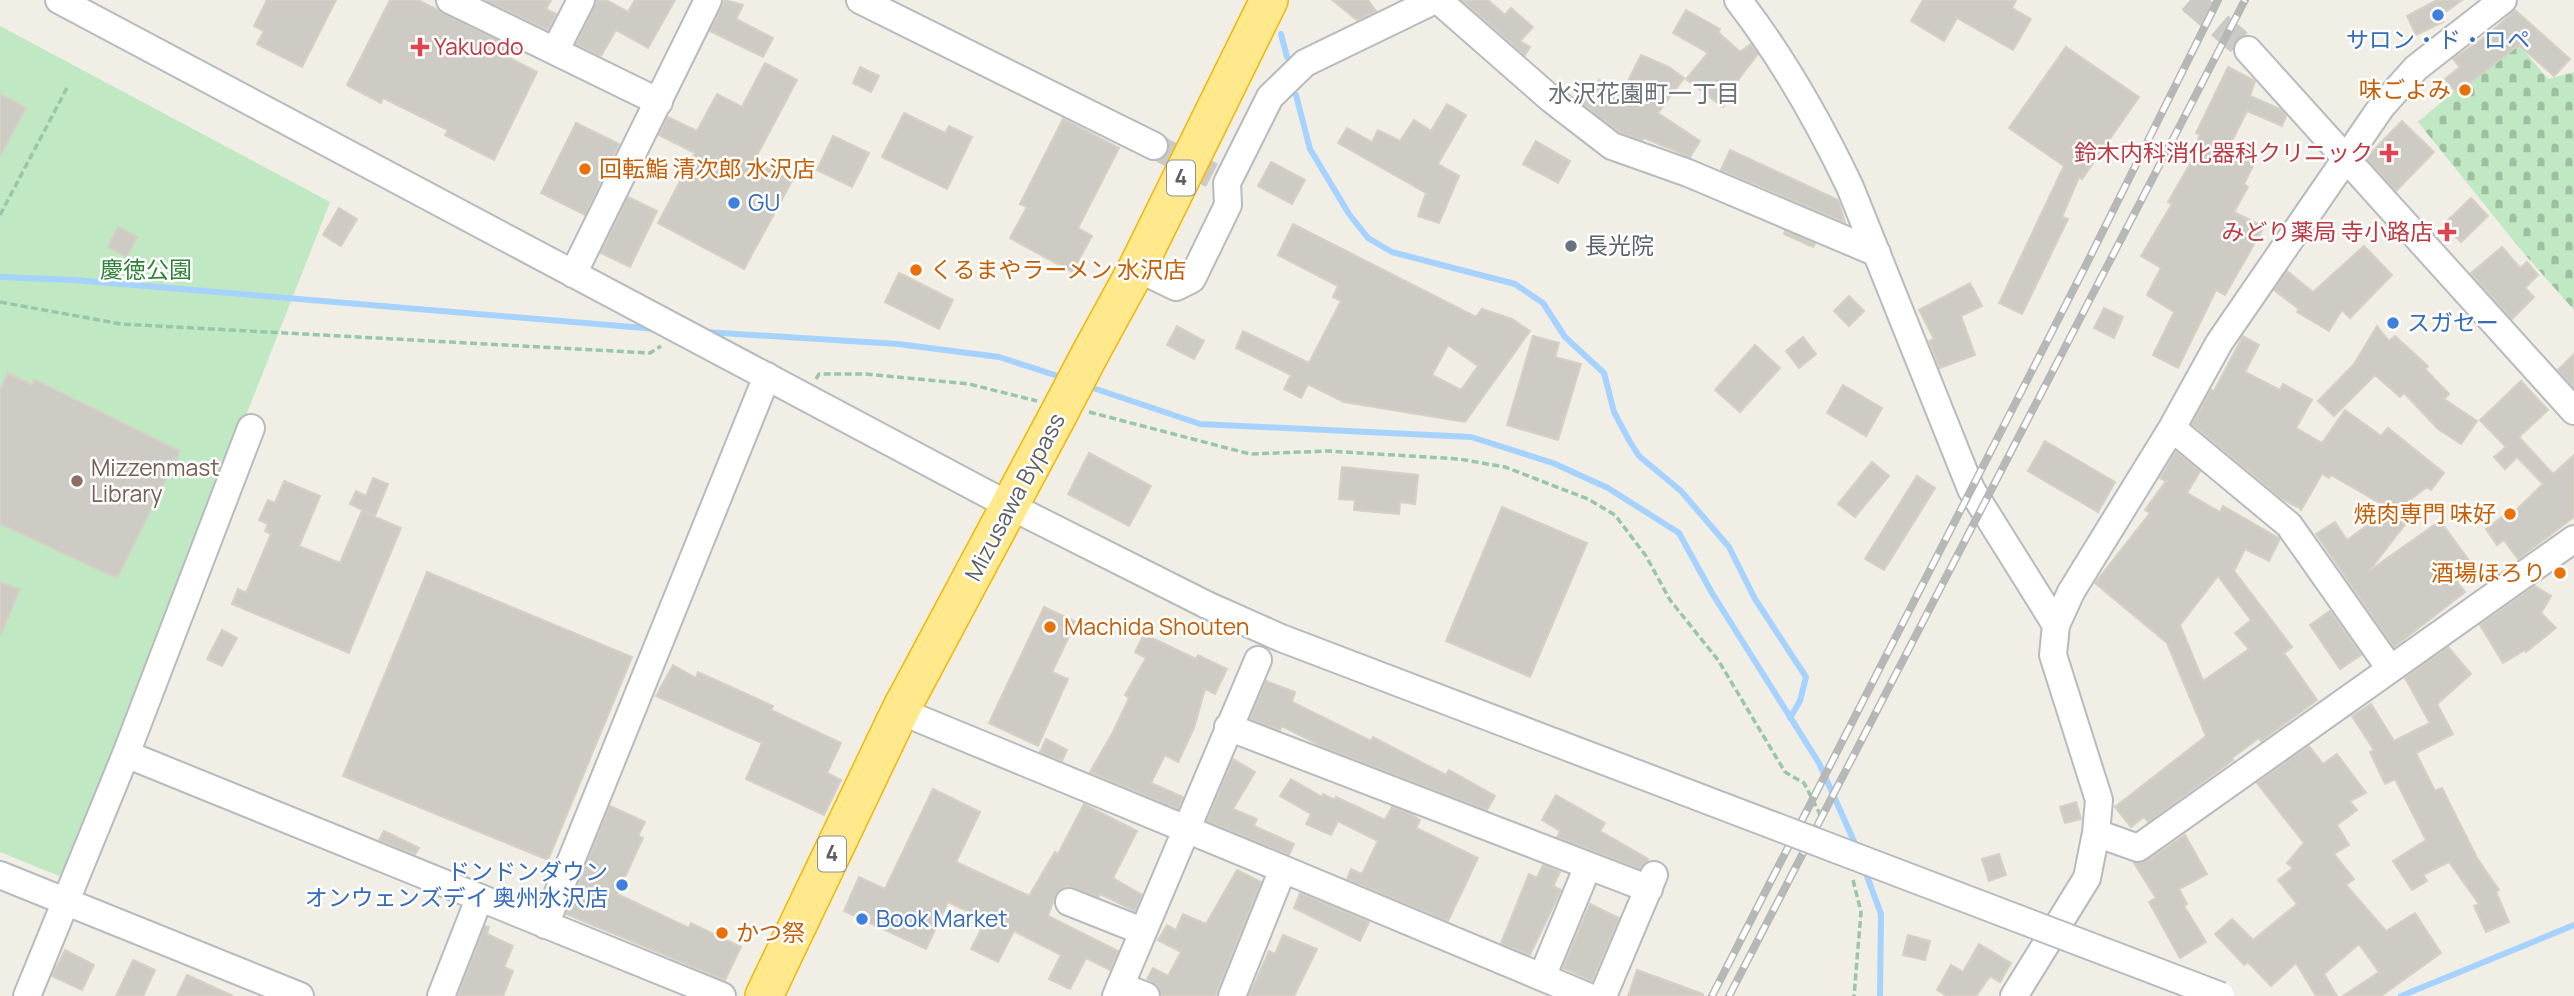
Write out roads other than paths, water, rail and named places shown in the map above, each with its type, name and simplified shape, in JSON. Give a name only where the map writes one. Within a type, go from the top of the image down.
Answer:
[{"type":"highway","name":"Mizusawa Bypass","points":[[764,996],[900,712],[1137,268],[1269,0]]},
{"type":"street","points":[[59,0],[1010,506],[1206,604],[1281,638],[2221,996]]},
{"type":"street","points":[[450,0],[659,102]]},
{"type":"street","points":[[555,51],[580,0]]},
{"type":"street","points":[[573,274],[708,0]]},
{"type":"street","points":[[860,0],[1154,146]]},
{"type":"street","points":[[1137,268],[1176,286],[1192,279],[1228,205],[1227,183],[1270,97],[1305,63],[1437,0],[1551,99],[1612,146],[1688,173],[1877,253]]},
{"type":"street","points":[[1738,0],[1775,47],[1804,96],[1850,187],[1971,489],[2056,625]]},
{"type":"street","points":[[2014,996],[2087,878],[2096,833],[2099,800],[2053,655],[2056,625],[2071,592],[2172,428],[2219,343],[2382,106],[2416,68],[2503,0]]},
{"type":"street","points":[[2248,50],[2574,411]]},
{"type":"street","points":[[545,925],[767,376]]},
{"type":"street","points":[[27,996],[126,754],[251,428]]},
{"type":"street","points":[[2172,428],[2290,525],[2389,667]]},
{"type":"street","points":[[2096,833],[2138,848],[2389,667],[2574,539]]},
{"type":"street","points":[[1146,996],[1118,991],[1258,660]]},
{"type":"street","points":[[900,712],[1587,996]]},
{"type":"street","points":[[1228,727],[1588,866],[1652,880],[1603,996]]},
{"type":"street","points":[[126,754],[722,996]]},
{"type":"street","points":[[1542,977],[1588,866]]},
{"type":"street","points":[[1232,996],[1283,869]]},
{"type":"street","points":[[0,875],[300,996]]},
{"type":"street","points":[[441,996],[479,899]]},
{"type":"street","points":[[1069,902],[1142,931]]},
{"type":"waterway","points":[[1281,34],[1287,57]]},
{"type":"waterway","points":[[1296,95],[1310,149],[1349,214],[1368,238],[1392,252],[1515,284],[1543,303],[1565,337],[1604,373],[1614,412],[1639,456],[1681,491],[1729,547],[1755,599],[1806,677],[1800,701],[1790,718]]},
{"type":"waterway","points":[[0,277],[74,280],[656,329]]},
{"type":"waterway","points":[[705,332],[898,344],[999,357],[1064,378]]},
{"type":"waterway","points":[[1087,386],[1200,424],[1471,437],[1553,463],[1608,488],[1679,533],[1712,593],[1819,763],[1857,848]]},
{"type":"waterway","points":[[1864,868],[1881,914],[1880,996]]},
{"type":"waterway","points":[[2401,996],[2574,925]]},
{"type":"tunnel","points":[[2190,0],[2248,50]]},
{"type":"tunnel","points":[[1154,146],[1227,183]]},
{"type":"railway","points":[[1712,996],[2085,267],[2218,0]]},
{"type":"railway","points":[[1729,996],[2245,0]]},
{"type":"place","name":"サロン・ド・ロペ","points":[[2438,15]]},
{"type":"place","name":"Yakuodo","points":[[420,47]]},
{"type":"place","name":"味ごよみ","points":[[2465,90]]},
{"type":"place","name":"鈴木内科消化器科クリニック","points":[[2389,153]]},
{"type":"place","name":"回転鮨 清次郎 水沢店","points":[[585,169]]},
{"type":"place","name":"GU","points":[[734,203]]},
{"type":"place","name":"みどり薬局 寺小路店","points":[[2447,232]]},
{"type":"place","name":"長光院","points":[[1571,246]]},
{"type":"place","name":"くるまやラーメン 水沢店","points":[[916,270]]},
{"type":"place","name":"スガセー","points":[[2393,323]]},
{"type":"place","name":"Mizzenmast Library","points":[[77,481]]},
{"type":"place","name":"焼肉専門 味好","points":[[2510,514]]},
{"type":"place","name":"酒場ほろり","points":[[2560,573]]},
{"type":"place","name":"Machida Shouten","points":[[1050,627]]},
{"type":"place","name":"ドンドンダウン オンウェンズデイ 奥州水沢店","points":[[622,885]]},
{"type":"place","name":"Book Market","points":[[862,919]]},
{"type":"place","name":"かつ祭","points":[[722,933]]},
{"type":"district","name":"水沢花園町一丁目","points":[[1644,94]]},
{"type":"park label","name":"慶徳公園","points":[[146,270]]}]
